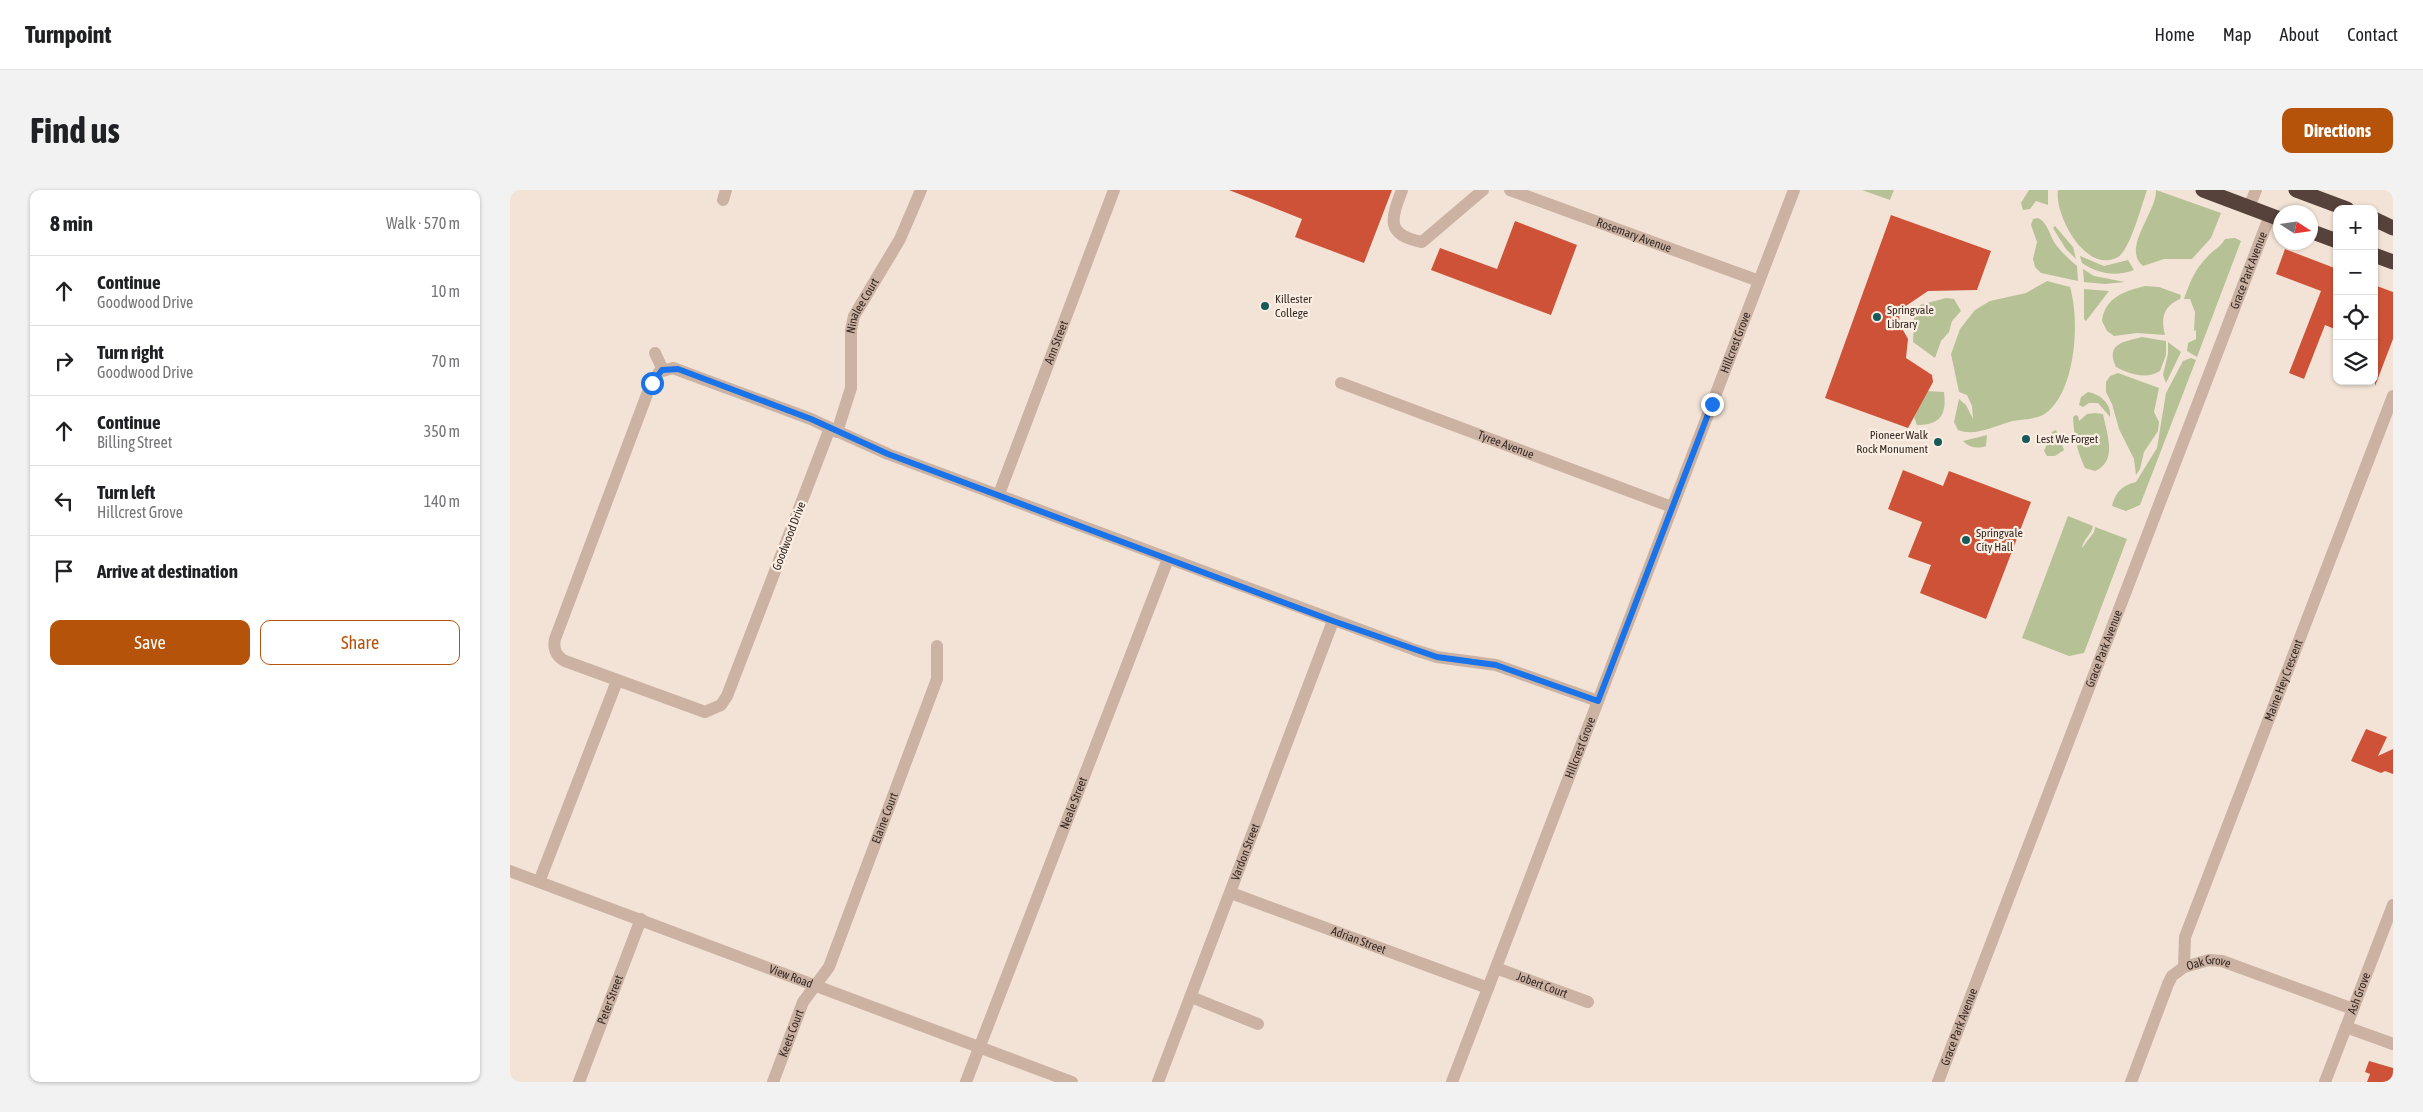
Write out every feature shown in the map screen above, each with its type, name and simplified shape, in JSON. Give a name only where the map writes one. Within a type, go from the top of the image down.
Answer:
[{"type":"highway","points":[[2203,190],[2273,216]]},
{"type":"highway","points":[[2296,190],[2336,205]]},
{"type":"highway","points":[[2378,221],[2393,228]]},
{"type":"highway","points":[[2318,234],[2333,240]]},
{"type":"highway","points":[[2378,256],[2393,262]]},
{"type":"street","name":"Ninalee Court","points":[[834,430],[851,388],[851,330],[854,316],[896,248],[921,190]]},
{"type":"street","name":"Ann Street","points":[[999,494],[1114,190]]},
{"type":"street","points":[[1402,190],[1393,212],[1393,222],[1397,233],[1408,239],[1422,242],[1483,190]]},
{"type":"street","name":"Rosemary Avenue","points":[[1510,190],[1759,281]]},
{"type":"street","name":"Hillcrest Grove","points":[[1452,1082],[1794,190]]},
{"type":"street","points":[[2249,207],[2256,190]]},
{"type":"street","name":"Grace Park Avenue","points":[[1938,1082],[2273,222]]},
{"type":"street","points":[[655,353],[662,370],[678,369],[811,419],[888,454],[999,494],[1333,621],[1437,657],[1496,665],[1598,701]]},
{"type":"street","name":"Goodwood Drive","points":[[662,370],[649,389],[554,644],[556,653],[562,660],[699,712],[710,711],[725,701],[834,430]]},
{"type":"street","name":"Tyree Avenue","points":[[1341,383],[1672,506]]},
{"type":"street","name":"Maine Hey Crescent","points":[[2184,967],[2185,937],[2393,396]]},
{"type":"street","name":"Neale Street","points":[[966,1082],[1168,559]]},
{"type":"street","name":"Vardon Street","points":[[1158,1082],[1333,621]]},
{"type":"street","name":"Elaine Court","points":[[814,985],[829,967],[937,679],[937,646]]},
{"type":"street","points":[[539,882],[617,681]]},
{"type":"street","name":"View Road","points":[[510,871],[1072,1082]]},
{"type":"street","name":"Adrian Street","points":[[1230,893],[1488,988]]},
{"type":"street","name":"Ash Grove","points":[[2325,1082],[2393,904]]},
{"type":"street","name":"Peter Street","points":[[579,1082],[641,919]]},
{"type":"street","name":"Oak Grove","points":[[2131,1082],[2168,984],[2172,976],[2184,967],[2209,960],[2231,963],[2353,1009]]},
{"type":"street","name":"Jobert Court","points":[[1496,968],[1588,1002]]},
{"type":"street","name":"Keets Court","points":[[773,1082],[803,1002],[814,985]]},
{"type":"street","points":[[1191,997],[1258,1024]]},
{"type":"street","points":[[2346,1027],[2393,1044]]},
{"type":"green space","points":[[1862,190],[1894,190],[1890,200]]},
{"type":"green space","points":[[2029,190],[2048,190],[2048,205],[2036,201],[2030,209],[2023,210],[2021,203]]},
{"type":"green space","points":[[2058,190],[2147,190],[2127,246],[2118,257],[2106,260],[2095,258],[2074,240],[2061,214]]},
{"type":"green space","points":[[2156,190],[2221,213],[2211,238],[2192,259],[2164,259],[2143,266],[2137,258],[2138,240],[2155,199]]},
{"type":"green space","points":[[2038,218],[2046,225],[2059,249],[2077,266],[2078,281],[2041,273],[2035,267],[2033,259],[2037,242],[2031,225],[2033,219]]},
{"type":"green space","points":[[2055,226],[2073,247],[2076,259],[2066,249],[2053,228]]},
{"type":"green space","points":[[2235,238],[2241,241],[2197,357],[2187,351],[2188,343],[2196,339],[2196,330],[2194,331],[2195,312],[2190,299],[2184,299],[2193,276],[2203,261],[2225,239]]},
{"type":"green space","points":[[2080,256],[2104,266],[2128,260],[2134,270],[2114,274],[2101,272],[2082,263]]},
{"type":"green space","points":[[2083,269],[2094,276],[2125,282],[2105,284],[2084,282]]},
{"type":"green space","points":[[2047,281],[2070,287],[2075,318],[2073,354],[2069,372],[2064,389],[2056,403],[2042,416],[2011,421],[1976,432],[1958,430],[1954,422],[1959,399],[1966,405],[1973,419],[1972,406],[1967,395],[1959,392],[1951,354],[1960,329],[1975,310],[1990,301],[2026,293]]},
{"type":"green space","points":[[2145,286],[2159,287],[2181,295],[2180,299],[2170,305],[2165,313],[2163,323],[2165,335],[2137,333],[2114,336],[2107,331],[2102,321],[2107,306],[2117,296]]},
{"type":"green space","points":[[2084,289],[2109,291],[2086,321],[2084,319]]},
{"type":"green space","points":[[1946,298],[1954,299],[1961,311],[1952,321],[1949,332],[1941,341],[1935,358],[1913,342],[1914,316],[1920,305]]},
{"type":"green space","points":[[2142,337],[2166,341],[2166,355],[2160,371],[2144,376],[2132,374],[2116,367],[2113,359],[2115,348],[2123,342]]},
{"type":"green space","points":[[2168,342],[2181,352],[2166,383],[2163,375],[2168,354]]},
{"type":"green space","points":[[2191,358],[2196,360],[2140,505],[2126,511],[2112,506],[2120,490],[2126,485],[2136,482],[2157,448],[2166,393],[2183,361]]},
{"type":"green space","points":[[2118,373],[2159,388],[2154,412],[2159,422],[2158,431],[2144,452],[2140,469],[2136,475],[2134,459],[2119,429],[2112,404],[2106,392],[2106,382],[2110,376]]},
{"type":"green space","points":[[1927,391],[1944,392],[1943,413],[1936,421],[1925,425],[1917,425],[1914,417]]},
{"type":"green space","points":[[2088,392],[2104,400],[2109,408],[2110,417],[2098,403],[2089,403],[2083,407],[2079,405],[2081,397]]},
{"type":"green space","points":[[2087,414],[2103,414],[2109,454],[2107,461],[2095,471],[2085,468],[2082,462],[2076,443],[2073,417],[2078,416],[2079,421]]},
{"type":"green space","points":[[2056,430],[2064,450],[2055,456],[2047,456],[2044,451],[2052,432]]},
{"type":"green space","points":[[1987,435],[1986,446],[1983,447],[1977,448],[1963,441]]},
{"type":"green space","points":[[2068,516],[2093,526],[2082,548],[2094,532],[2095,527],[2127,539],[2084,653],[2069,656],[2022,638]]},
{"type":"building","points":[[1229,190],[1392,190],[1364,263],[1295,237],[1302,219]]},
{"type":"building","name":"Springvale Library","points":[[1891,215],[1991,251],[1977,290],[1928,291],[1900,310],[1899,323],[1908,339],[1906,358],[1932,375],[1933,382],[1908,428],[1825,398]]},
{"type":"building","points":[[1515,221],[1577,245],[1551,315],[1431,270],[1440,248],[1497,269]]},
{"type":"building","points":[[2285,250],[2333,267],[2333,328],[2325,325],[2304,379],[2289,373],[2321,291],[2276,274]]},
{"type":"building","points":[[2378,286],[2393,292],[2393,339],[2378,378]]},
{"type":"building","name":"Springvale City Hall","points":[[1903,470],[1943,486],[1949,471],[2031,502],[1986,619],[1920,593],[1931,565],[1908,557],[1922,522],[1888,509]]},
{"type":"building","points":[[2366,729],[2387,737],[2378,756],[2393,749],[2393,774],[2385,771],[2381,773],[2351,761]]},
{"type":"building","points":[[2369,1061],[2393,1068],[2393,1082],[2367,1082],[2370,1074],[2365,1072]]},
{"type":"place","name":"Killester College","points":[[1265,306]]},
{"type":"place","name":"Springvale Library","points":[[1877,317]]},
{"type":"place","name":"Lest We Forget","points":[[2026,439]]},
{"type":"place","name":"Pioneer Walk Rock Monument","points":[[1938,442]]},
{"type":"place","name":"Springvale City Hall","points":[[1966,540]]},
{"type":"route","points":[[652,383],[662,370],[668,368],[678,369],[811,419],[888,454],[999,494],[1333,621],[1437,657],[1496,665],[1598,701],[1712,404]]}]
